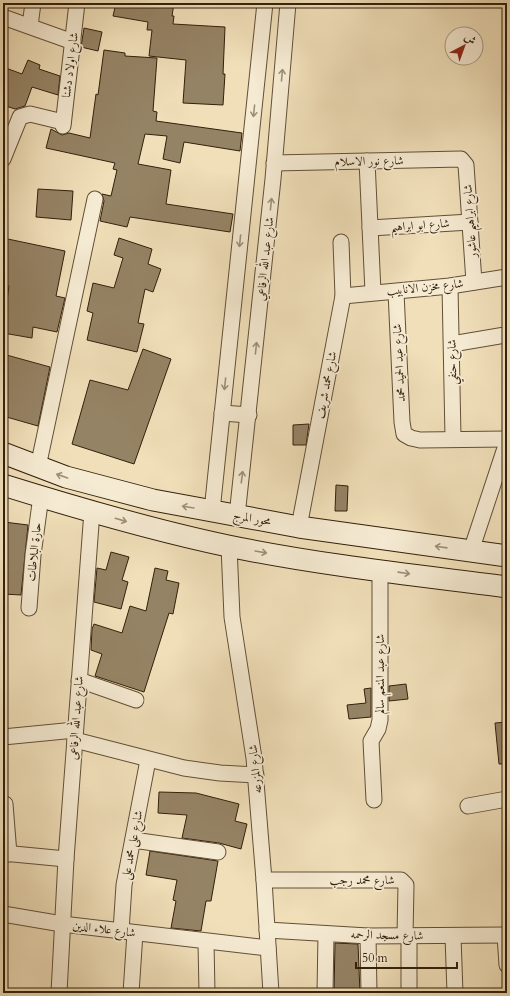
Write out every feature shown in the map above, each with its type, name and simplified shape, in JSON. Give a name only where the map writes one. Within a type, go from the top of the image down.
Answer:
[{"type":"main road","name":"محور المرج","points":[[3,453],[38,467],[124,494],[299,527],[507,556]]},
{"type":"main road","points":[[3,485],[138,525],[229,546],[380,570],[507,587]]},
{"type":"street","points":[[30,26],[34,3]]},
{"type":"street","name":"شارع اولاد دشنا","points":[[3,158],[20,117],[30,114],[63,124],[78,3]]},
{"type":"street","points":[[212,511],[266,3]]},
{"type":"street","name":"شارع عبد الله الرفاعي","points":[[237,516],[249,415],[288,3]]},
{"type":"street","points":[[3,16],[73,42]]},
{"type":"street","name":"شارع نور الاسلام","points":[[274,163],[461,159],[464,161]]},
{"type":"street","points":[[367,161],[372,292]]},
{"type":"street","name":"شارع ابراهيم عاشور","points":[[464,161],[466,165],[474,282]]},
{"type":"street","points":[[38,467],[95,200]]},
{"type":"street","name":"شارع ابو ابراهيم","points":[[370,228],[470,222]]},
{"type":"street","name":"شارع محمد شريف","points":[[299,527],[343,296],[341,242]]},
{"type":"street","name":"شارع مخزن الانابيب","points":[[343,296],[372,292],[396,292],[450,286],[507,277]]},
{"type":"street","name":"شارع حنفي","points":[[450,286],[453,438]]},
{"type":"street","name":"شارع عبد الحميد محمد","points":[[396,292],[402,422],[404,434],[410,438],[420,440],[453,438]]},
{"type":"street","points":[[452,344],[505,335]]},
{"type":"street","points":[[222,413],[249,415]]},
{"type":"street","points":[[453,438],[507,441],[471,551]]},
{"type":"street","name":"حارة البلاطات","points":[[29,608],[33,555],[41,496]]},
{"type":"street","name":"شارع عبد الله الرفاعى","points":[[59,993],[66,859],[92,511]]},
{"type":"street","name":"شارع المزرعه","points":[[229,546],[232,617],[249,716],[256,776],[271,993]]},
{"type":"street","name":"شارع عبد المنعم سالم","points":[[374,800],[371,741],[380,724],[380,570]]},
{"type":"street","points":[[79,680],[136,700]]},
{"type":"street","points":[[3,738],[75,735],[148,760],[212,772],[256,776]]},
{"type":"street","name":"شارع على محمد على","points":[[131,993],[124,885],[148,760]]},
{"type":"street","points":[[468,806],[507,799]]},
{"type":"street","points":[[5,804],[6,853],[66,859]]},
{"type":"street","points":[[133,840],[218,852]]},
{"type":"street","name":"شارع محمد رجب","points":[[264,880],[401,880],[406,885],[409,993]]},
{"type":"street","name":"شارع علاء الدين","points":[[3,914],[62,924],[206,942],[268,948]]},
{"type":"street","name":"شارع مسجد الرحمه","points":[[267,930],[368,936],[506,935]]},
{"type":"street","points":[[325,993],[326,934]]},
{"type":"street","points":[[506,935],[507,965]]},
{"type":"street","points":[[368,936],[369,993]]},
{"type":"street","points":[[454,936],[455,993]]},
{"type":"street","points":[[206,942],[207,993]]},
{"type":"building","points":[[116,3],[174,3],[172,16],[174,16],[173,24],[225,27],[223,74],[225,74],[223,105],[183,103],[186,60],[149,56],[152,30],[147,30],[148,22],[113,16]]},
{"type":"building","points":[[84,28],[102,32],[98,51],[81,47]]},
{"type":"building","points":[[104,50],[125,53],[125,56],[157,58],[153,111],[157,112],[156,121],[242,133],[240,151],[184,142],[180,163],[163,159],[167,136],[145,134],[138,164],[171,170],[166,204],[233,214],[230,232],[130,217],[127,227],[100,221],[104,201],[102,194],[111,196],[117,170],[113,169],[115,163],[46,148],[51,129],[62,135],[69,133],[90,138]]},
{"type":"building","points":[[28,60],[40,65],[39,69],[60,76],[58,95],[32,87],[25,106],[15,109],[3,105],[3,67],[22,74]]},
{"type":"building","points":[[38,189],[73,191],[71,220],[36,217]]},
{"type":"building","points":[[3,238],[65,251],[56,296],[65,298],[57,332],[33,327],[32,338],[3,333],[3,314],[5,315],[9,286],[3,285]]},
{"type":"building","points":[[119,238],[152,249],[148,264],[161,269],[153,292],[145,289],[138,323],[144,324],[137,352],[87,340],[93,313],[87,311],[93,283],[114,288],[123,258],[114,255]]},
{"type":"building","points":[[143,349],[171,359],[134,464],[72,444],[90,380],[128,390]]},
{"type":"building","points":[[3,354],[50,367],[38,426],[3,416]]},
{"type":"building","points":[[309,424],[306,445],[293,445],[293,425]]},
{"type":"building","points":[[336,485],[348,486],[347,511],[335,511]]},
{"type":"building","points":[[4,522],[28,525],[21,595],[3,594]]},
{"type":"building","points":[[111,552],[129,557],[122,580],[128,582],[121,609],[94,602],[97,568],[106,570]]},
{"type":"building","points":[[155,568],[168,571],[166,580],[179,583],[173,614],[169,613],[144,692],[95,676],[102,654],[91,650],[92,629],[94,624],[122,633],[130,606],[146,611]]},
{"type":"building","points":[[406,684],[408,699],[389,701],[389,686]]},
{"type":"building","points":[[371,688],[371,717],[349,719],[347,705],[366,703],[364,689]]},
{"type":"building","points":[[507,722],[507,764],[499,764],[495,723]]},
{"type":"building","points":[[159,792],[196,793],[239,804],[235,821],[247,824],[241,849],[219,843],[182,838],[187,815],[158,813]]},
{"type":"building","points":[[150,851],[218,861],[211,901],[206,901],[201,931],[171,928],[176,901],[173,900],[177,880],[146,875]]},
{"type":"building","points":[[335,943],[358,944],[360,993],[334,993]]}]
